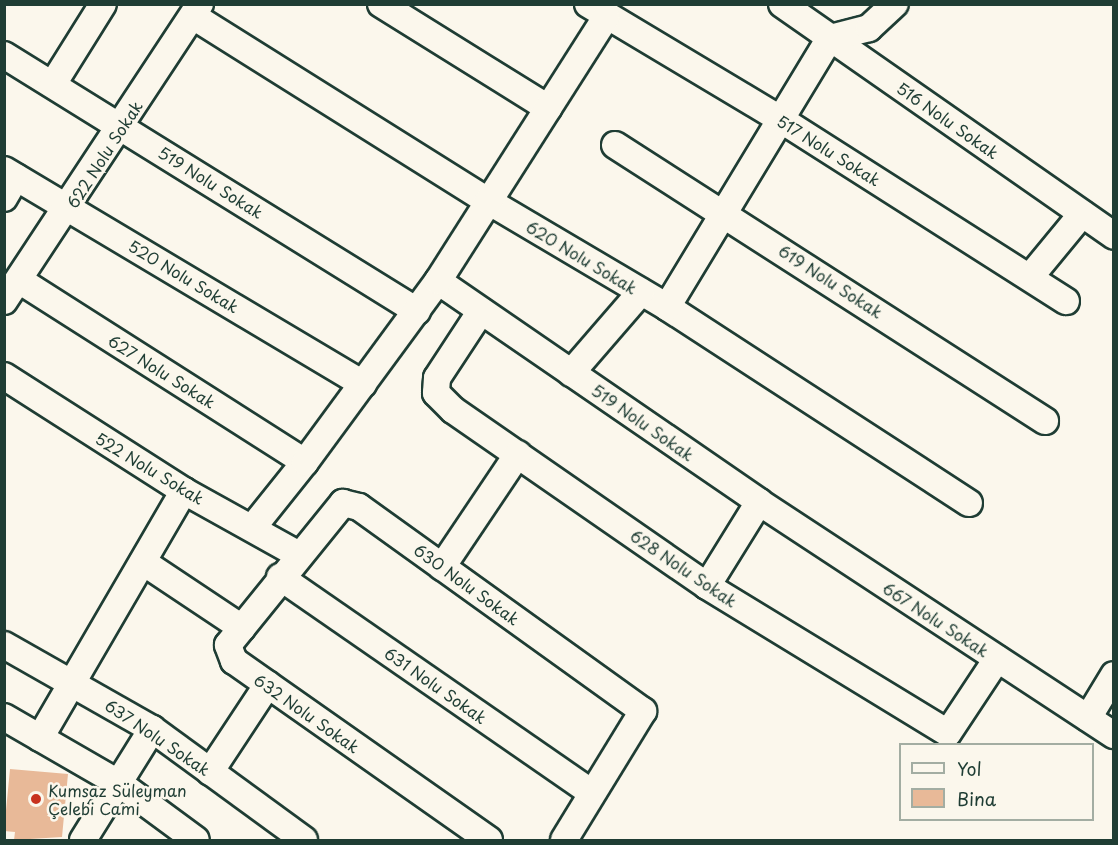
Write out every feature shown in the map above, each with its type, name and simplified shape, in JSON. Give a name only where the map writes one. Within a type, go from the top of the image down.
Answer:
[{"type":"street","points":[[53,84],[103,4]]},
{"type":"street","points":[[381,4],[548,108]]},
{"type":"street","name":"516 Nolu Sokak","points":[[782,4],[1113,236]]},
{"type":"street","points":[[667,307],[722,210],[830,38],[869,28],[895,4]]},
{"type":"street","name":"622 Nolu Sokak","points":[[12,290],[70,207],[196,10]]},
{"type":"street","name":"620 Nolu Sokak","points":[[196,10],[489,201],[667,307],[969,503]]},
{"type":"street","points":[[253,527],[305,462],[438,281],[548,108],[597,10]]},
{"type":"street","name":"517 Nolu Sokak","points":[[597,10],[780,119],[1066,301]]},
{"type":"street","name":"519 Nolu Sokak","points":[[4,55],[122,126],[417,311]]},
{"type":"street","name":"619 Nolu Sokak","points":[[615,145],[722,210],[1045,421]]},
{"type":"street","name":"520 Nolu Sokak","points":[[8,182],[70,207],[363,384]]},
{"type":"street","points":[[1030,277],[1082,214]]},
{"type":"street","name":"519 Nolu Sokak","points":[[438,281],[759,502]]},
{"type":"street","name":"627 Nolu Sokak","points":[[12,290],[305,462]]},
{"type":"street","points":[[571,373],[641,292]]},
{"type":"street","name":"628 Nolu Sokak","points":[[481,311],[437,378],[436,393],[453,410],[707,586],[948,733],[996,659]]},
{"type":"street","name":"522 Nolu Sokak","points":[[6,382],[184,491],[253,527],[299,555]]},
{"type":"street","points":[[442,567],[518,454]]},
{"type":"street","points":[[40,738],[184,491]]},
{"type":"street","points":[[707,586],[759,502]]},
{"type":"street","name":"667 Nolu Sokak","points":[[759,502],[1113,735]]},
{"type":"street","name":"630 Nolu Sokak","points":[[299,555],[343,503],[359,507],[643,711],[592,793]]},
{"type":"street","name":"632 Nolu Sokak","points":[[299,555],[228,645],[234,662],[489,840]]},
{"type":"street","points":[[143,562],[242,628]]},
{"type":"street","name":"631 Nolu Sokak","points":[[280,577],[592,793]]},
{"type":"street","name":"637 Nolu Sokak","points":[[4,645],[152,729],[304,840]]},
{"type":"street","points":[[1088,718],[1113,675]]},
{"type":"street","points":[[210,772],[267,684]]},
{"type":"street","points":[[5,720],[120,784],[196,840]]},
{"type":"street","points":[[83,840],[120,784],[152,729]]},
{"type":"street","points":[[564,840],[592,793]]},
{"type":"building","name":"Kumsaz Süleyman Çelebi Cami","points":[[10,769],[68,774],[62,837],[14,840],[15,832],[4,831]]},
{"type":"place","name":"Kumsaz Süleyman Çelebi Cami","points":[[36,799]]}]
